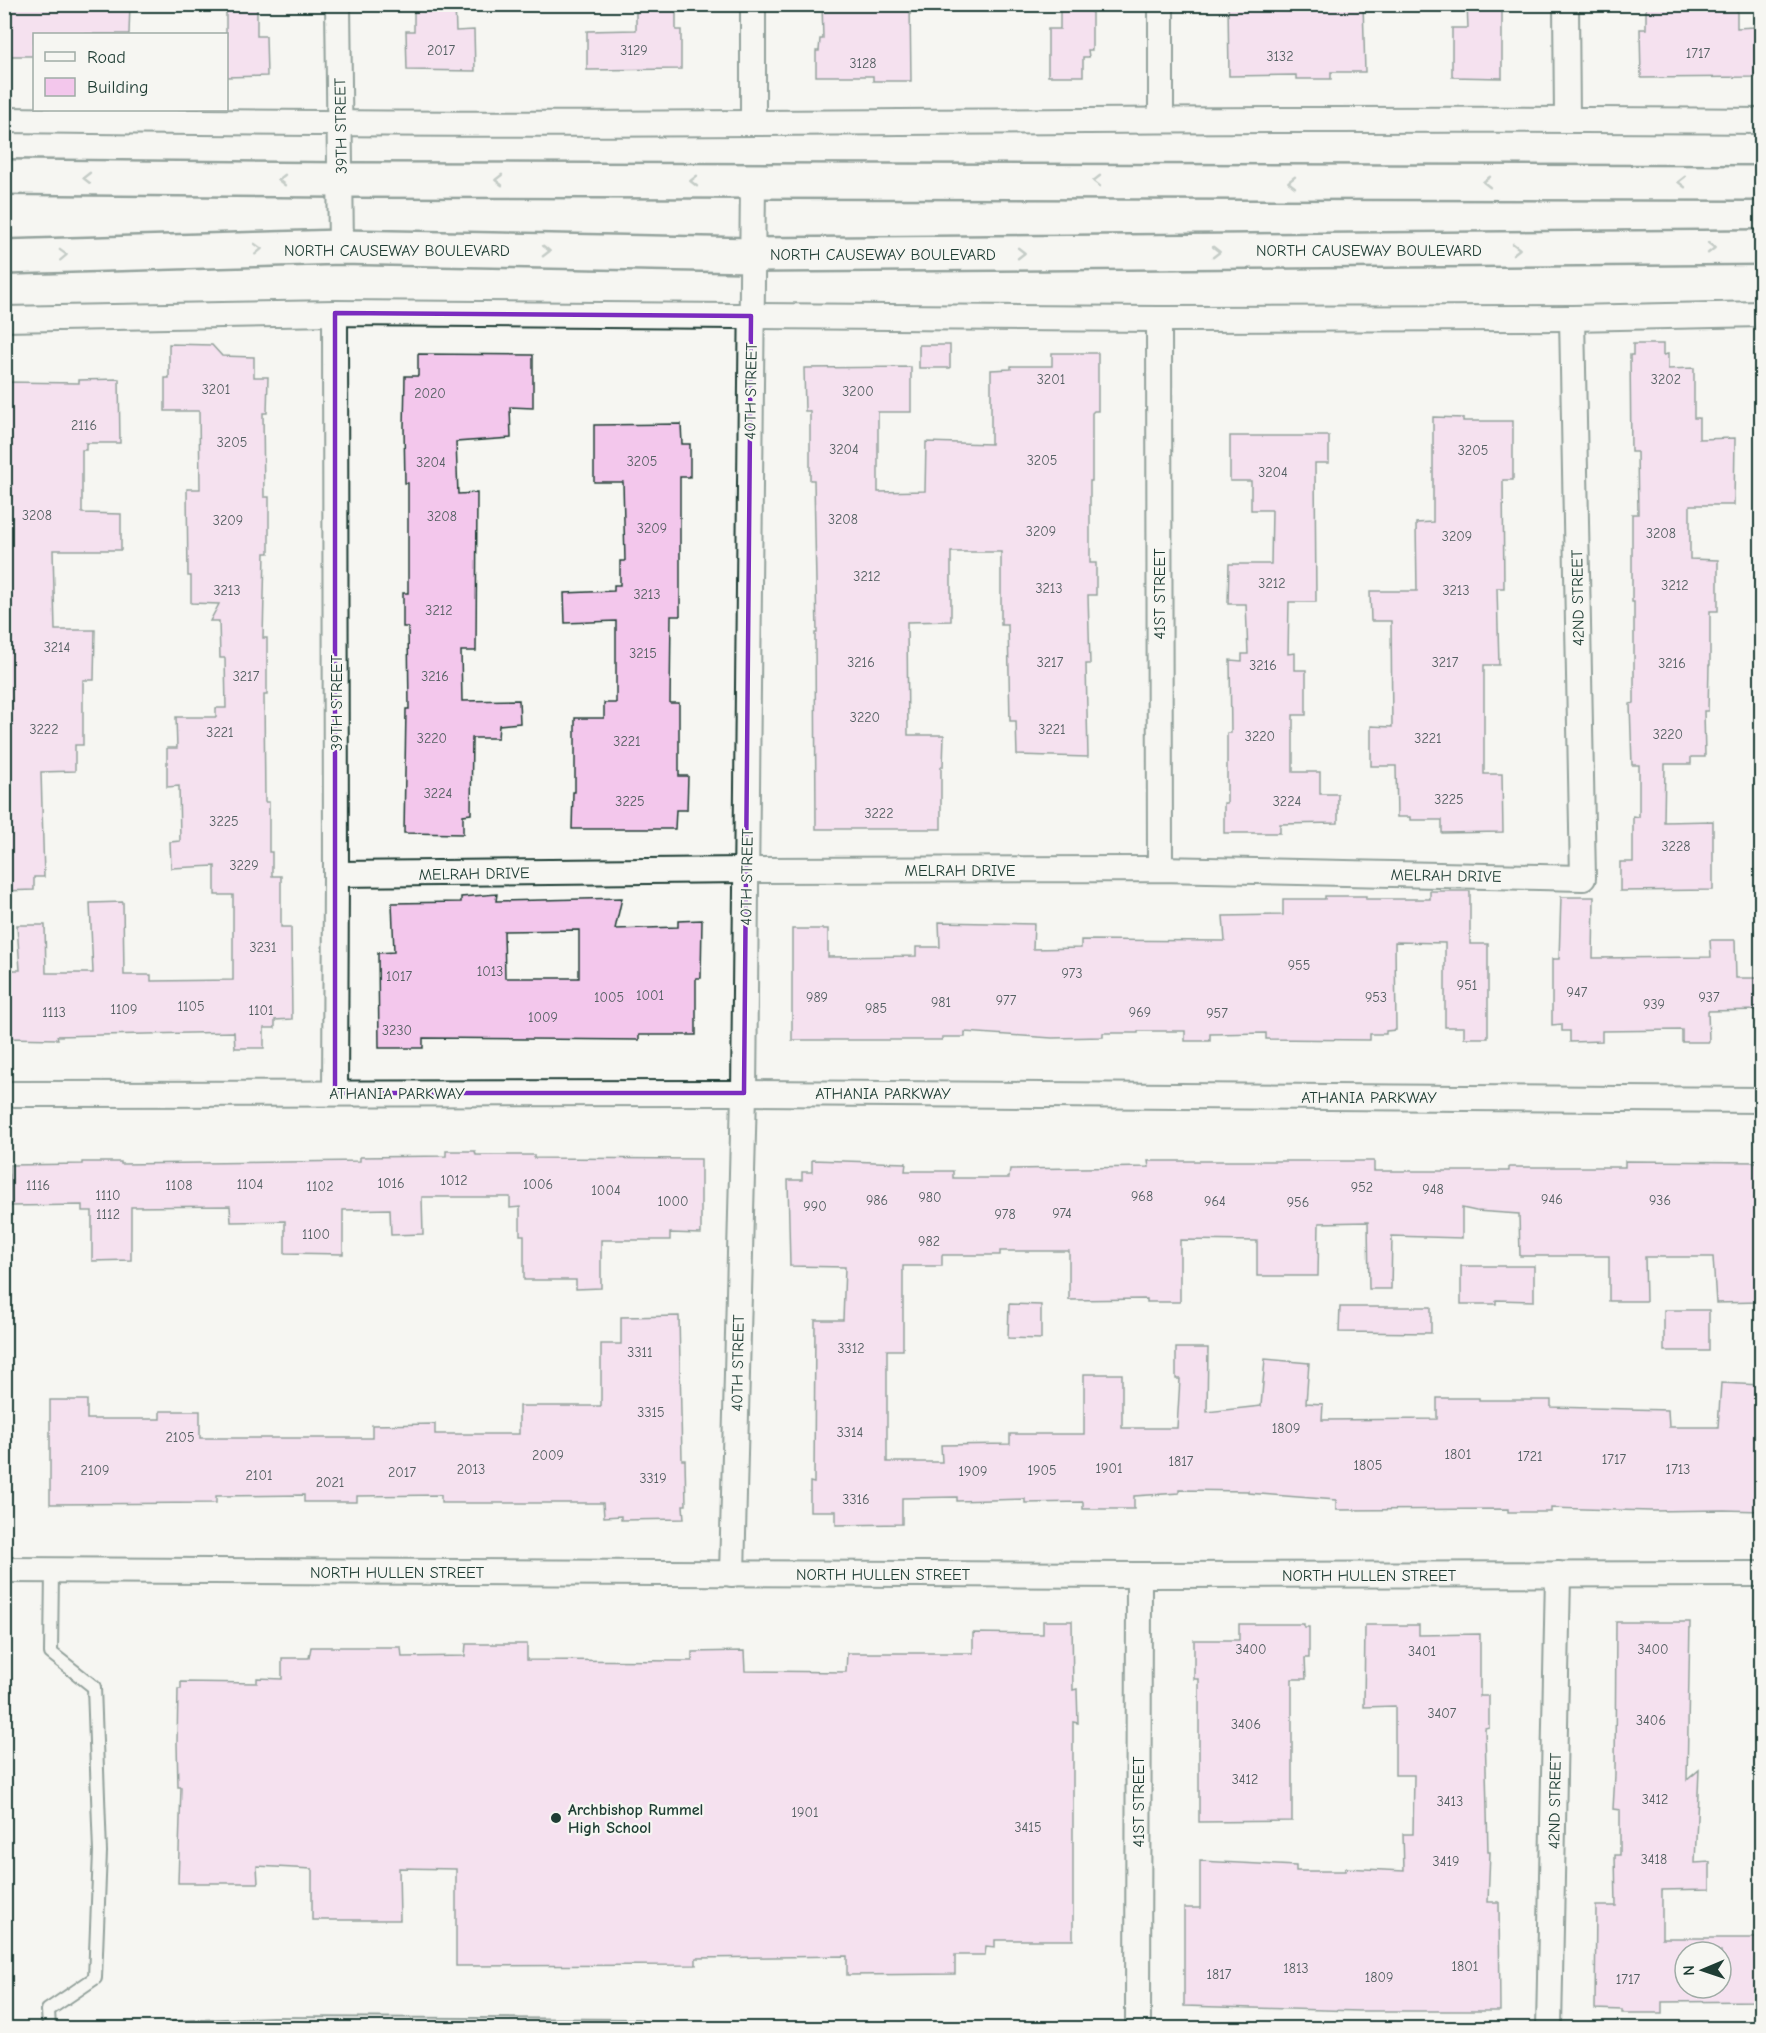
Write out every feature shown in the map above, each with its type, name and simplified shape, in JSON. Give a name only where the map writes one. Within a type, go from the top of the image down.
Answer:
[{"type":"highway","points":[[4,177],[340,180],[1761,183]]},
{"type":"highway","name":"NORTH CAUSEWAY BOULEVARD","points":[[4,257],[341,247],[752,255],[1761,247]]},
{"type":"street","name":"39TH STREET","points":[[338,4],[341,247]]},
{"type":"street","points":[[753,4],[753,123]]},
{"type":"street","points":[[1161,4],[1161,120]]},
{"type":"street","points":[[1566,4],[1567,119]]},
{"type":"street","points":[[4,120],[339,124],[1567,119],[1761,121]]},
{"type":"street","name":"40TH STREET","points":[[732,1574],[744,1093],[753,181]]},
{"type":"street","name":"39TH STREET","points":[[335,313],[335,1093]]},
{"type":"street","points":[[4,319],[335,313],[1159,319],[1572,318],[1761,314]]},
{"type":"street","name":"42ND STREET","points":[[1572,318],[1583,878]]},
{"type":"street","name":"41ST STREET","points":[[1159,319],[1160,869]]},
{"type":"street","name":"MELRAH DRIVE","points":[[336,874],[1160,869],[1583,878]]},
{"type":"street","name":"ATHANIA PARKWAY","points":[[4,1094],[744,1093],[1761,1100]]},
{"type":"street","name":"NORTH HULLEN STREET","points":[[4,1570],[1139,1575],[1761,1574]]},
{"type":"street","name":"42ND STREET","points":[[1549,2028],[1558,1574]]},
{"type":"street","name":"41ST STREET","points":[[1138,2028],[1139,1575]]},
{"type":"lane","points":[[49,2028],[48,2010],[95,1978],[100,1852],[94,1687],[51,1653],[52,1570]]},
{"type":"lane","points":[[174,2028],[273,2024],[638,2026],[640,2028]]},
{"type":"highlighted area","points":[[335,313],[751,316],[744,1093],[335,1093]]},
{"type":"building","points":[[4,4],[130,4],[129,33],[33,33],[33,56],[11,56],[11,48],[4,48]]},
{"type":"building","points":[[226,4],[257,4],[257,36],[266,36],[267,76],[228,77],[228,33],[226,33]]},
{"type":"building","points":[[414,4],[455,4],[456,31],[474,30],[475,71],[407,70],[406,31],[414,31]]},
{"type":"building","points":[[636,4],[676,4],[676,30],[681,30],[681,69],[587,70],[587,31],[636,30]]},
{"type":"building","points":[[822,4],[910,4],[911,81],[873,81],[873,76],[816,76],[816,51],[819,51],[820,39],[823,39]]},
{"type":"building","points":[[1060,4],[1092,4],[1092,50],[1088,50],[1089,57],[1083,57],[1083,76],[1048,76],[1048,29],[1060,29]]},
{"type":"building","points":[[1228,4],[1363,4],[1365,72],[1331,72],[1331,79],[1296,79],[1296,75],[1229,76]]},
{"type":"building","points":[[1467,4],[1502,4],[1502,78],[1452,77],[1452,28],[1468,28]]},
{"type":"building","points":[[1646,4],[1737,4],[1737,28],[1755,27],[1755,77],[1641,78],[1640,29],[1646,29]]},
{"type":"building","points":[[169,344],[212,345],[222,356],[254,357],[254,377],[268,377],[267,413],[263,413],[264,497],[269,497],[269,553],[265,553],[263,638],[267,638],[267,695],[264,695],[265,802],[269,802],[269,852],[272,852],[272,876],[281,876],[281,927],[291,927],[292,1019],[275,1020],[275,1028],[264,1028],[264,1048],[235,1048],[234,1032],[57,1036],[58,1039],[4,1038],[4,970],[20,970],[17,925],[45,925],[46,973],[93,973],[90,903],[123,902],[124,975],[151,975],[151,981],[233,980],[233,895],[215,895],[215,866],[171,868],[170,842],[180,841],[179,786],[167,787],[167,748],[177,748],[176,717],[216,717],[216,708],[226,708],[225,658],[220,658],[219,621],[210,621],[219,604],[191,603],[191,576],[188,576],[187,489],[200,489],[199,411],[165,411],[165,378],[169,378]]},
{"type":"building","points":[[1633,344],[1663,344],[1663,355],[1668,354],[1668,369],[1694,368],[1694,418],[1699,418],[1699,439],[1735,438],[1734,505],[1690,505],[1690,559],[1718,560],[1718,611],[1710,611],[1708,711],[1704,711],[1705,757],[1691,757],[1691,764],[1665,764],[1664,822],[1713,821],[1713,890],[1620,891],[1620,862],[1633,862],[1633,816],[1639,817],[1639,765],[1632,765],[1630,704],[1634,703],[1632,514],[1638,514],[1637,452],[1631,452],[1630,355],[1633,355]]},
{"type":"building","points":[[919,345],[950,345],[950,368],[919,368]]},
{"type":"building","points":[[1052,353],[1098,353],[1098,411],[1092,413],[1092,481],[1090,481],[1090,563],[1096,563],[1096,595],[1088,595],[1090,664],[1086,664],[1088,757],[1017,755],[1016,721],[1010,721],[1008,625],[1001,625],[1001,552],[951,552],[951,621],[907,622],[908,735],[944,735],[943,767],[941,767],[941,829],[816,829],[815,633],[817,633],[814,480],[810,480],[810,411],[805,411],[804,368],[911,367],[911,412],[878,412],[878,492],[925,491],[926,442],[991,444],[991,370],[1011,369],[1011,366],[1052,366]]},
{"type":"building","points":[[418,354],[533,355],[533,408],[510,407],[511,438],[456,442],[458,494],[477,493],[476,651],[461,651],[462,701],[519,700],[520,723],[499,725],[498,738],[472,738],[471,814],[463,815],[463,834],[404,833],[406,709],[409,709],[408,627],[403,627],[403,593],[408,593],[405,376],[418,376]]},
{"type":"building","points":[[119,379],[120,443],[86,443],[86,450],[82,450],[82,513],[121,514],[121,550],[53,550],[55,630],[95,630],[94,680],[83,680],[83,745],[75,745],[75,771],[41,772],[44,877],[34,877],[34,890],[4,891],[4,382],[79,383],[79,380]]},
{"type":"building","points":[[1433,417],[1463,418],[1463,421],[1513,421],[1513,480],[1503,480],[1504,588],[1497,588],[1499,665],[1484,665],[1484,774],[1502,774],[1503,832],[1442,833],[1442,820],[1410,820],[1410,817],[1397,817],[1396,766],[1371,766],[1371,726],[1392,727],[1391,621],[1371,621],[1370,591],[1417,591],[1416,523],[1433,522]]},
{"type":"building","points":[[681,424],[682,444],[690,444],[690,477],[680,477],[680,616],[671,616],[670,703],[679,703],[679,776],[688,776],[687,810],[676,810],[675,829],[572,829],[573,792],[575,792],[575,718],[604,718],[604,703],[616,703],[616,621],[565,623],[564,593],[614,591],[614,585],[620,585],[620,561],[625,561],[623,482],[594,482],[594,425]]},
{"type":"building","points":[[1230,436],[1329,436],[1329,463],[1315,463],[1316,602],[1289,602],[1288,654],[1295,653],[1295,670],[1306,670],[1306,715],[1293,715],[1293,772],[1320,772],[1320,794],[1338,794],[1338,823],[1280,824],[1280,833],[1224,833],[1224,803],[1227,803],[1227,733],[1231,733],[1230,660],[1242,661],[1242,654],[1248,654],[1246,604],[1228,604],[1229,564],[1271,564],[1272,510],[1251,510],[1251,481],[1230,481]]},
{"type":"building","points":[[1430,891],[1470,891],[1470,944],[1488,944],[1488,1038],[1464,1038],[1464,1027],[1445,1027],[1445,943],[1395,942],[1396,1030],[1386,1031],[1386,1034],[1370,1034],[1370,1040],[1266,1039],[1266,1033],[1210,1034],[1210,1041],[1185,1041],[1185,1031],[1138,1031],[1138,1033],[1103,1033],[1103,1037],[1052,1038],[965,1032],[965,1037],[942,1037],[942,1040],[792,1040],[792,929],[828,929],[828,957],[916,956],[916,947],[940,947],[939,922],[1034,924],[1033,949],[1081,948],[1081,940],[1225,941],[1223,916],[1283,915],[1283,899],[1366,896],[1366,899],[1430,899]]},
{"type":"building","points":[[497,894],[496,901],[622,898],[615,929],[678,927],[678,921],[702,920],[701,978],[696,978],[696,1035],[639,1035],[639,1040],[423,1038],[423,1048],[379,1048],[378,953],[394,952],[392,903],[461,902],[461,897]],"holes":[[[579,930],[579,978],[505,978],[504,931]]]},
{"type":"building","points":[[1561,897],[1594,897],[1593,958],[1711,957],[1710,940],[1735,940],[1736,978],[1761,978],[1761,1010],[1708,1011],[1709,1042],[1682,1042],[1682,1030],[1602,1031],[1602,1041],[1570,1042],[1570,1031],[1562,1031],[1562,1024],[1552,1025],[1552,959],[1559,959]]},
{"type":"building","points":[[446,1151],[475,1151],[476,1155],[534,1155],[534,1158],[701,1159],[701,1234],[670,1233],[670,1240],[601,1240],[601,1288],[576,1289],[576,1280],[524,1280],[524,1235],[520,1235],[520,1207],[510,1208],[510,1197],[422,1197],[423,1234],[391,1235],[390,1209],[343,1210],[343,1254],[285,1253],[285,1221],[231,1222],[230,1206],[131,1207],[131,1260],[92,1261],[92,1211],[82,1211],[82,1205],[10,1206],[10,1165],[82,1164],[82,1162],[121,1162],[121,1164],[360,1161],[360,1157],[446,1156]]},
{"type":"building","points":[[812,1160],[906,1163],[905,1171],[953,1171],[953,1178],[1009,1178],[1010,1169],[1149,1167],[1148,1161],[1374,1161],[1374,1171],[1509,1171],[1509,1167],[1625,1167],[1625,1161],[1761,1162],[1760,1302],[1716,1303],[1713,1257],[1645,1257],[1646,1301],[1609,1301],[1609,1256],[1520,1256],[1519,1214],[1462,1208],[1462,1238],[1392,1236],[1391,1289],[1369,1289],[1368,1222],[1319,1223],[1318,1276],[1257,1276],[1257,1241],[1180,1240],[1180,1302],[1147,1302],[1147,1299],[1069,1300],[1069,1251],[1000,1251],[1000,1255],[942,1255],[942,1266],[903,1266],[903,1350],[887,1350],[887,1462],[942,1462],[941,1445],[1010,1444],[1010,1434],[1084,1434],[1084,1374],[1122,1374],[1122,1428],[1177,1428],[1180,1379],[1176,1379],[1176,1348],[1208,1348],[1207,1412],[1261,1406],[1265,1359],[1309,1363],[1306,1403],[1323,1404],[1322,1420],[1437,1419],[1437,1398],[1479,1398],[1479,1400],[1551,1400],[1551,1407],[1668,1410],[1669,1427],[1718,1427],[1721,1383],[1761,1385],[1761,1511],[1551,1508],[1551,1512],[1508,1512],[1508,1509],[1336,1510],[1336,1500],[1248,1493],[1248,1491],[1179,1490],[1179,1493],[1134,1496],[1134,1509],[1083,1509],[1083,1502],[1025,1503],[1025,1499],[957,1501],[957,1497],[902,1498],[902,1524],[836,1525],[836,1511],[810,1511],[810,1482],[814,1483],[815,1320],[843,1320],[845,1267],[790,1266],[788,1180],[802,1180],[802,1172],[812,1172]]},
{"type":"building","points":[[1461,1266],[1534,1266],[1534,1301],[1496,1300],[1496,1304],[1461,1304]]},
{"type":"building","points":[[1009,1304],[1041,1305],[1041,1339],[1008,1338]]},
{"type":"building","points":[[1340,1307],[1431,1307],[1431,1333],[1339,1332]]},
{"type":"building","points":[[1664,1310],[1709,1310],[1709,1351],[1664,1351]]},
{"type":"building","points":[[679,1316],[682,1460],[685,1460],[684,1519],[621,1520],[621,1516],[604,1517],[603,1503],[441,1503],[441,1495],[357,1496],[357,1502],[304,1502],[304,1495],[216,1496],[216,1503],[50,1504],[50,1400],[87,1400],[87,1419],[160,1419],[160,1411],[200,1411],[200,1438],[372,1438],[372,1425],[435,1424],[435,1434],[519,1434],[519,1406],[601,1406],[601,1344],[621,1344],[621,1317]]},
{"type":"building","points":[[1043,1621],[1072,1621],[1073,1690],[1077,1689],[1078,1723],[1073,1722],[1073,1940],[995,1940],[995,1947],[986,1946],[985,1955],[955,1955],[955,1974],[847,1975],[847,1956],[696,1958],[696,1965],[456,1966],[456,1869],[399,1868],[400,1920],[312,1920],[312,1869],[257,1866],[258,1883],[178,1883],[181,1787],[178,1787],[177,1743],[178,1689],[181,1689],[181,1682],[257,1683],[257,1678],[282,1679],[282,1658],[309,1658],[311,1647],[401,1647],[402,1657],[465,1656],[466,1644],[527,1644],[527,1660],[692,1661],[692,1652],[744,1651],[745,1671],[846,1672],[847,1653],[973,1653],[973,1633],[1043,1634]]},
{"type":"building","points":[[1616,1622],[1690,1622],[1687,1780],[1699,1770],[1695,1863],[1710,1862],[1710,1889],[1662,1890],[1662,1938],[1761,1938],[1761,2001],[1662,2002],[1662,2013],[1622,2013],[1622,2010],[1595,2009],[1596,1906],[1616,1906],[1615,1855],[1620,1855],[1620,1810],[1613,1809]]},
{"type":"building","points":[[1239,1624],[1304,1624],[1304,1627],[1309,1627],[1309,1658],[1305,1658],[1306,1679],[1292,1679],[1292,1821],[1199,1822],[1199,1679],[1194,1679],[1194,1640],[1239,1640]]},
{"type":"building","points":[[1365,1625],[1419,1625],[1419,1635],[1480,1634],[1480,1696],[1489,1696],[1489,1727],[1485,1728],[1488,1852],[1490,1852],[1488,1902],[1499,1902],[1500,2011],[1359,2011],[1184,2006],[1184,1908],[1200,1908],[1200,1861],[1296,1866],[1296,1871],[1345,1871],[1345,1868],[1404,1871],[1403,1834],[1413,1834],[1414,1775],[1395,1775],[1395,1706],[1364,1707]]},
{"type":"place","name":"Archbishop Rummel High School","points":[[556,1818]]}]
